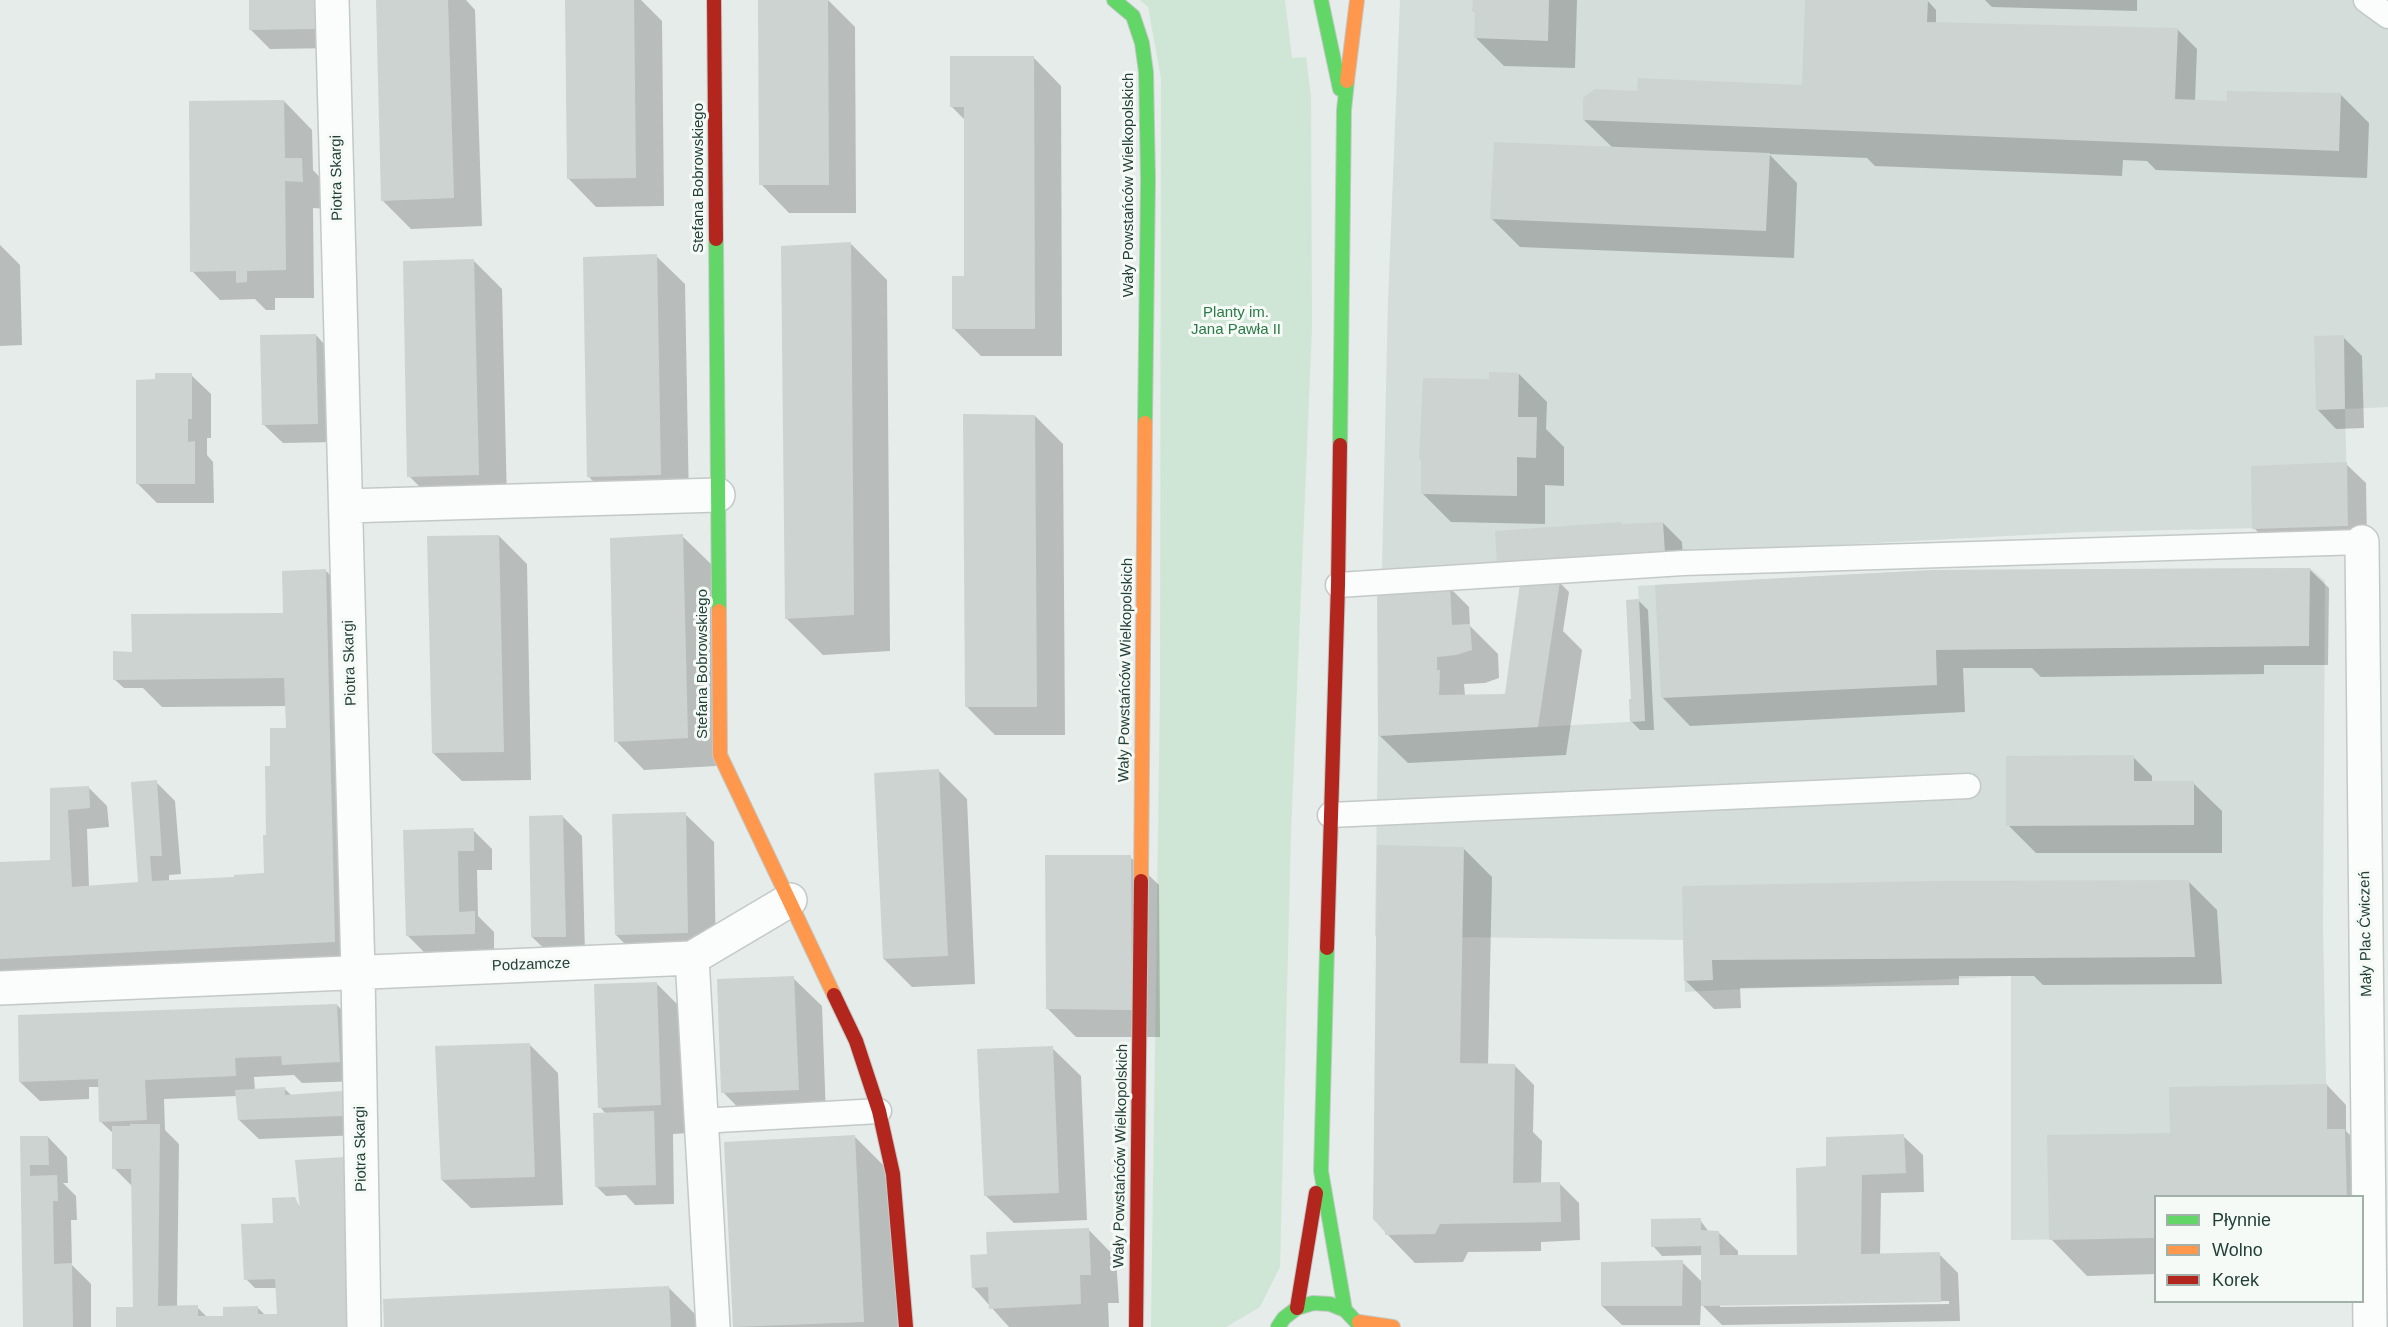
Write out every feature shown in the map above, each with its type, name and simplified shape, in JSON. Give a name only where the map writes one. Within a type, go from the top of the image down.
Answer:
[{"type":"street","name":"Piotra Skargi","points":[[332,0],[358,972],[364,1327]]},
{"type":"street","name":"Stefana Bobrowskiego","points":[[714,0],[720,755],[856,1041],[879,1111],[894,1174],[906,1327]]},
{"type":"street","name":"Wały Powstańców Wielkopolskich","points":[[1114,0],[1132,16],[1142,43],[1146,72],[1148,179],[1136,1327]]},
{"type":"street","points":[[1321,0],[1344,110]]},
{"type":"street","points":[[1345,1310],[1321,1171],[1338,585],[1344,110],[1357,0]]},
{"type":"street","points":[[346,506],[718,495]]},
{"type":"street","name":"Mały Plac Ćwiczeń","points":[[2362,542],[2370,1327]]},
{"type":"street","points":[[713,1327],[692,958],[789,900]]},
{"type":"street","name":"Podzamcze","points":[[0,988],[692,958]]},
{"type":"street","points":[[1297,1308],[1311,1216],[1321,1171]]},
{"type":"street","points":[[1278,1327],[1284,1318],[1297,1308],[1313,1303],[1330,1304],[1345,1310],[1360,1325],[1393,1327]]},
{"type":"lane","points":[[2366,0],[2388,16]]},
{"type":"lane","points":[[1338,585],[1683,563],[2362,542]]},
{"type":"lane","points":[[1330,815],[1968,786]]},
{"type":"lane","points":[[700,1121],[879,1111]]},
{"type":"shaded area","points":[[1400,0],[2388,0],[2388,407],[2345,409],[2348,526],[2082,532],[1382,569],[1388,302]]},
{"type":"shaded area","points":[[2310,568],[2325,581],[2323,928],[2327,1129],[2345,1129],[2347,1195],[2154,1195],[2154,1238],[2011,1240],[2011,976],[1685,992],[1683,940],[1375,936],[1378,736],[1645,721],[1638,586],[1932,570]]},
{"type":"green space","name":"Planty im. Jana Pawła II","points":[[1140,0],[1285,0],[1292,58],[1306,57],[1311,96],[1312,327],[1291,833],[1280,1267],[1260,1307],[1226,1327],[1151,1327],[1160,692],[1161,78],[1148,7]]},
{"type":"building","points":[[249,0],[315,0],[316,29],[249,30]]},
{"type":"building","points":[[376,0],[448,0],[454,198],[381,201]]},
{"type":"building","points":[[565,0],[634,0],[636,178],[567,179]]},
{"type":"building","points":[[758,0],[828,0],[829,185],[759,185]]},
{"type":"building","points":[[1473,0],[1549,0],[1548,41],[1474,38]]},
{"type":"building","points":[[1805,0],[1928,0],[1927,22],[2178,28],[2175,99],[2227,101],[2227,91],[2341,93],[2339,151],[1583,120],[1583,98],[1595,89],[1637,91],[1638,78],[1802,85]]},
{"type":"building","points":[[950,56],[1034,56],[1035,329],[952,329],[952,276],[964,276],[964,107],[950,107]]},
{"type":"building","points":[[284,100],[285,158],[302,158],[303,182],[285,181],[286,270],[247,271],[247,282],[236,283],[236,271],[190,272],[189,101]]},
{"type":"building","points":[[1494,142],[1770,153],[1766,231],[1490,219]]},
{"type":"building","points":[[851,242],[854,615],[785,619],[781,246]]},
{"type":"building","points":[[657,254],[661,475],[587,477],[583,257]]},
{"type":"building","points":[[474,259],[479,475],[407,477],[403,261]]},
{"type":"building","points":[[316,334],[318,424],[262,425],[260,335]]},
{"type":"building","points":[[2344,335],[2345,409],[2316,410],[2314,336]]},
{"type":"building","points":[[1489,372],[1519,373],[1518,417],[1537,417],[1536,458],[1517,457],[1517,496],[1421,494],[1421,459],[1419,460],[1423,378],[1489,379]]},
{"type":"building","points":[[155,373],[192,373],[192,419],[188,419],[188,442],[195,441],[195,484],[136,484],[136,380],[155,379]]},
{"type":"building","points":[[963,414],[1035,415],[1037,707],[965,707]]},
{"type":"building","points":[[2347,462],[2348,526],[2252,529],[2251,466]]},
{"type":"building","points":[[1621,522],[1622,524],[1663,522],[1665,553],[1497,564],[1495,531]]},
{"type":"building","points":[[683,534],[688,738],[614,742],[610,538]]},
{"type":"building","points":[[499,535],[504,752],[432,753],[427,536]]},
{"type":"building","points":[[2310,568],[2309,646],[1936,650],[1937,685],[1661,698],[1655,585],[1932,570]]},
{"type":"building","points":[[326,569],[335,942],[0,959],[0,862],[50,860],[50,788],[89,786],[90,808],[68,810],[72,887],[138,882],[131,782],[157,780],[162,856],[150,856],[152,881],[234,877],[234,875],[264,873],[265,766],[270,766],[270,728],[286,728],[284,678],[113,680],[113,651],[132,652],[131,614],[283,613],[282,571]]},
{"type":"building","points":[[1560,581],[1538,727],[1378,736],[1377,589],[1450,587],[1452,625],[1470,624],[1472,650],[1437,657],[1437,670],[1440,670],[1439,695],[1505,694],[1520,583]]},
{"type":"building","points":[[1639,599],[1645,721],[1630,722],[1626,600]]},
{"type":"building","points":[[2134,755],[2134,781],[2194,781],[2194,825],[2006,826],[2006,756]]},
{"type":"building","points":[[939,769],[948,956],[883,959],[874,773]]},
{"type":"building","points":[[686,812],[688,933],[615,935],[612,814]]},
{"type":"building","points":[[563,815],[566,937],[531,937],[529,816]]},
{"type":"building","points":[[474,828],[474,851],[458,851],[459,912],[475,911],[475,934],[406,936],[403,830]]},
{"type":"building","points":[[1377,845],[1464,847],[1460,1063],[1515,1064],[1513,1183],[1560,1182],[1561,1222],[1440,1224],[1435,1234],[1385,1235],[1373,1219]]},
{"type":"building","points":[[1045,855],[1131,855],[1132,1010],[1046,1009]]},
{"type":"building","points":[[2189,880],[2195,957],[1712,960],[1713,980],[1684,981],[1682,886],[1932,881]]},
{"type":"building","points":[[794,976],[799,1090],[721,1093],[717,979]]},
{"type":"building","points":[[657,982],[661,1105],[598,1108],[594,984]]},
{"type":"building","points":[[337,1004],[340,1062],[282,1065],[281,1056],[235,1058],[236,1076],[145,1080],[147,1120],[99,1122],[98,1079],[19,1082],[18,1015]]},
{"type":"building","points":[[530,1043],[535,1177],[441,1180],[435,1046]]},
{"type":"building","points":[[1053,1046],[1059,1193],[984,1196],[977,1049]]},
{"type":"building","points":[[2327,1084],[2327,1129],[2345,1129],[2347,1195],[2154,1195],[2154,1238],[2049,1240],[2047,1135],[2170,1133],[2169,1087]]},
{"type":"building","points":[[285,1087],[285,1095],[342,1091],[343,1116],[238,1120],[235,1090]]},
{"type":"building","points":[[654,1111],[656,1185],[595,1187],[593,1113]]},
{"type":"building","points":[[130,1124],[160,1124],[158,1306],[198,1305],[198,1316],[223,1316],[223,1307],[258,1306],[258,1314],[277,1314],[275,1279],[244,1280],[241,1224],[273,1223],[272,1198],[295,1197],[300,1209],[295,1160],[345,1157],[352,1327],[116,1327],[116,1307],[133,1307],[131,1169],[112,1169],[112,1126],[130,1126]]},
{"type":"building","points":[[1904,1134],[1906,1173],[1862,1175],[1861,1254],[1940,1252],[1941,1302],[1701,1306],[1701,1246],[1651,1247],[1651,1219],[1701,1218],[1701,1230],[1719,1231],[1720,1255],[1797,1255],[1796,1168],[1826,1166],[1826,1137]]},
{"type":"building","points":[[855,1135],[864,1322],[733,1327],[724,1142]]},
{"type":"building","points":[[20,1136],[48,1136],[49,1165],[30,1165],[30,1176],[57,1175],[58,1201],[53,1201],[54,1264],[72,1263],[73,1327],[23,1327]]},
{"type":"building","points":[[1089,1228],[1091,1275],[1080,1275],[1081,1304],[989,1309],[988,1287],[972,1288],[970,1255],[987,1254],[986,1232]]},
{"type":"building","points":[[1683,1260],[1682,1306],[1601,1306],[1601,1262]]},
{"type":"building","points":[[669,1286],[671,1327],[384,1327],[383,1299]]},
{"type":"traffic: fast","points":[[1114,0],[1133,16],[1142,43],[1146,72],[1148,179],[1145,423]]},
{"type":"traffic: fast","points":[[1321,0],[1340,89]]},
{"type":"traffic: fast","points":[[1340,445],[1344,110],[1347,81]]},
{"type":"traffic: fast","points":[[716,239],[719,611]]},
{"type":"traffic: fast","points":[[1327,948],[1321,1171],[1345,1310]]},
{"type":"traffic: fast","points":[[1278,1327],[1284,1318],[1297,1308],[1313,1303],[1330,1304],[1345,1310],[1361,1327]]},
{"type":"traffic: slow","points":[[1347,81],[1357,0]]},
{"type":"traffic: slow","points":[[1141,881],[1145,423]]},
{"type":"traffic: slow","points":[[719,611],[720,755],[834,995]]},
{"type":"traffic: slow","points":[[1359,1322],[1393,1327]]},
{"type":"traffic: jam","points":[[714,0],[716,239]]},
{"type":"traffic: jam","points":[[1327,948],[1340,445]]},
{"type":"traffic: jam","points":[[1136,1327],[1141,881]]},
{"type":"traffic: jam","points":[[834,995],[856,1041],[879,1111],[893,1174],[906,1327]]},
{"type":"traffic: jam","points":[[1297,1308],[1316,1193]]}]
